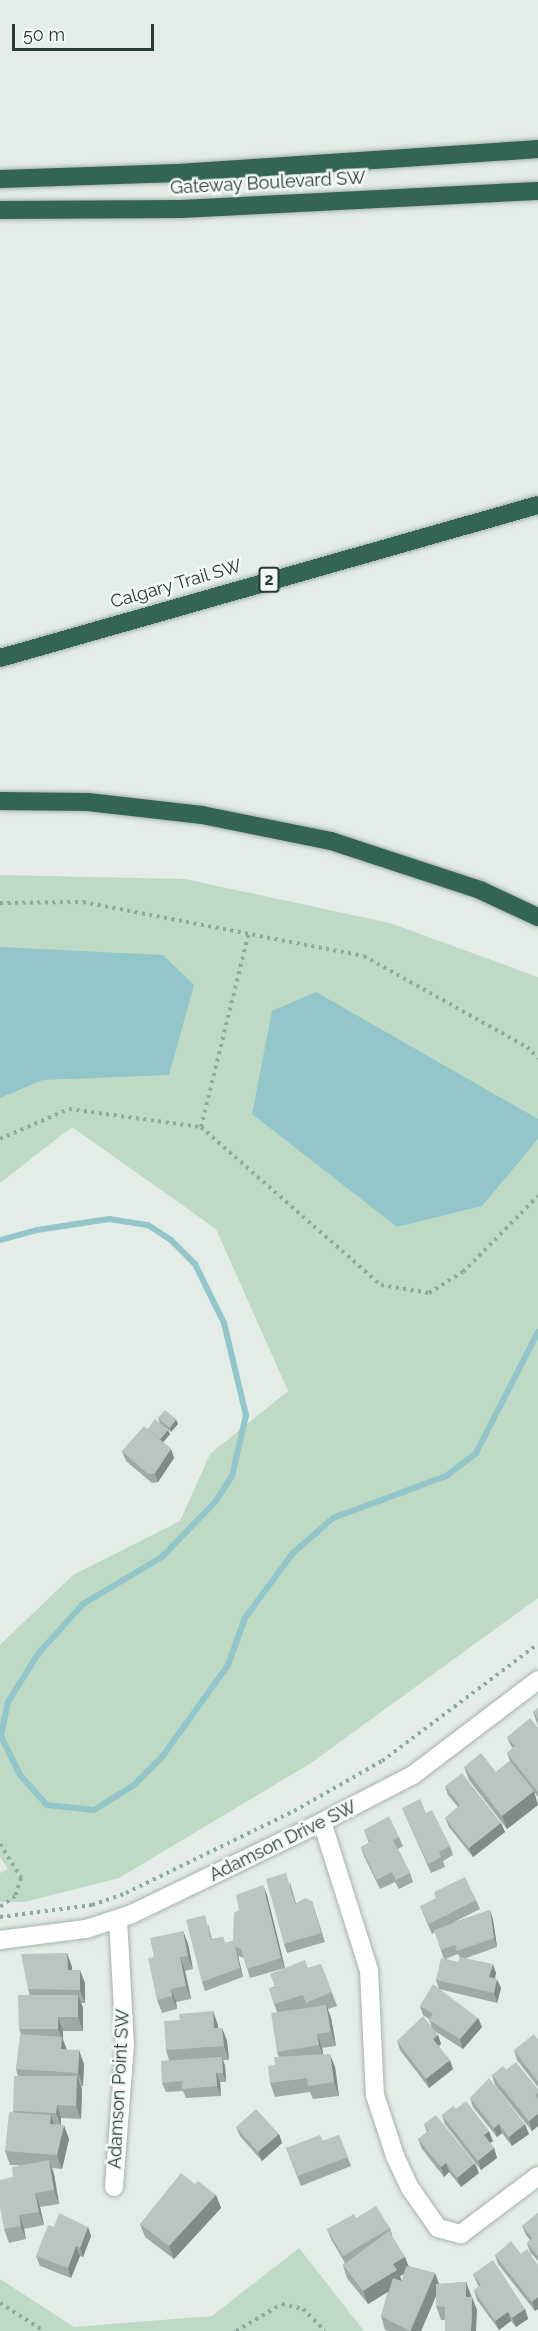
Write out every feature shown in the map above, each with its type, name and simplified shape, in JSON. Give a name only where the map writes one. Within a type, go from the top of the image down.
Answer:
[{"type":"highway","points":[[0,179],[178,173],[538,149]]},
{"type":"highway","name":"Gateway Boulevard SW","points":[[0,210],[181,209],[538,191]]},
{"type":"highway","name":"Calgary Trail SW","points":[[0,658],[538,505]]},
{"type":"highway","points":[[0,801],[88,802],[202,815],[331,841],[480,890],[538,917]]},
{"type":"street","name":"Adamson Drive SW","points":[[0,1940],[86,1929],[118,1919],[322,1822],[413,1774],[538,1680]]},
{"type":"street","points":[[322,1822],[369,1970],[375,2095],[394,2156],[410,2188],[438,2228],[461,2234],[538,2176]]},
{"type":"street","name":"Adamson Point SW","points":[[114,2187],[124,2045],[118,1919]]},
{"type":"path","points":[[0,903],[83,902],[364,956],[526,1047],[538,1058]]},
{"type":"path","points":[[201,1127],[248,935]]},
{"type":"path","points":[[0,1139],[69,1109],[201,1127],[381,1285],[429,1293],[463,1272],[538,1196]]},
{"type":"path","points":[[0,1917],[92,1905],[126,1893],[294,1811],[382,1761],[538,1644]]},
{"type":"path","points":[[0,1844],[21,1878],[15,1896],[0,1907]]},
{"type":"path","points":[[0,2303],[44,2331]]},
{"type":"path","points":[[236,2331],[282,2304],[303,2309],[325,2331]]},
{"type":"green space","points":[[0,875],[185,879],[390,923],[538,977],[538,1598],[311,1763],[119,1878],[25,1902],[0,1902],[0,1873],[8,1869],[0,1857],[0,1645],[73,1575],[180,1521],[210,1454],[288,1391],[216,1229],[72,1127],[0,1183]]},
{"type":"green space","points":[[299,2248],[364,2331],[0,2331],[0,2279],[74,2327],[212,2316]]},
{"type":"water","points":[[0,947],[163,955],[194,985],[169,1075],[43,1080],[0,1098]]},
{"type":"water","points":[[316,992],[538,1119],[538,1139],[482,1206],[397,1227],[252,1114],[272,1011]]},
{"type":"building","points":[[165,1410],[176,1419],[170,1428],[158,1418]]},
{"type":"building","points":[[155,1419],[168,1430],[160,1439],[148,1429]]},
{"type":"building","points":[[144,1426],[171,1449],[155,1473],[148,1474],[122,1451]]},
{"type":"building","points":[[538,1708],[538,1719],[533,1712]]},
{"type":"building","points":[[530,1718],[538,1728],[538,1792],[507,1753],[515,1746],[507,1737]]},
{"type":"building","points":[[481,1753],[496,1772],[510,1761],[534,1791],[502,1816],[464,1767]]},
{"type":"building","points":[[462,1773],[501,1823],[469,1848],[445,1818],[460,1805],[445,1786]]},
{"type":"building","points":[[420,1799],[426,1813],[432,1810],[450,1846],[439,1852],[441,1857],[428,1864],[402,1808]]},
{"type":"building","points":[[389,1816],[399,1837],[393,1840],[410,1873],[396,1880],[392,1872],[377,1880],[361,1847],[370,1842],[364,1830]]},
{"type":"building","points":[[286,1873],[295,1904],[305,1898],[312,1901],[321,1933],[284,1944],[266,1879]]},
{"type":"building","points":[[465,1877],[476,1900],[429,1924],[420,1906],[436,1898],[434,1892]]},
{"type":"building","points":[[263,1885],[281,1958],[247,1969],[241,1949],[235,1946],[240,1968],[202,1982],[186,1920],[205,1915],[211,1940],[223,1937],[225,1943],[233,1941],[234,1913],[239,1910],[236,1895]]},
{"type":"building","points":[[490,1910],[494,1938],[457,1951],[455,1945],[441,1950],[434,1930]]},
{"type":"building","points":[[183,1931],[188,1956],[180,1957],[186,1986],[171,1989],[172,1996],[157,2000],[148,1958],[154,1957],[150,1938]]},
{"type":"building","points":[[67,1953],[68,1970],[80,1970],[80,1990],[28,1989],[21,1954]]},
{"type":"building","points":[[460,1957],[493,1964],[489,1977],[497,1979],[494,1993],[436,1980],[441,1958],[458,1962]]},
{"type":"building","points":[[305,1960],[308,1968],[321,1964],[332,1992],[306,2003],[303,1995],[274,2004],[269,1989],[275,1987],[270,1974]]},
{"type":"building","points":[[433,1984],[478,2018],[460,2039],[429,2020],[433,2014],[420,2006]]},
{"type":"building","points":[[18,1995],[78,1995],[78,2017],[58,2017],[58,2029],[19,2029]]},
{"type":"building","points":[[326,2005],[331,2032],[317,2034],[319,2045],[277,2052],[271,2013]]},
{"type":"building","points":[[213,2011],[214,2028],[222,2028],[224,2046],[166,2050],[164,2021],[180,2020],[179,2014]]},
{"type":"building","points":[[423,2016],[438,2035],[433,2039],[450,2060],[426,2079],[397,2041]]},
{"type":"building","points":[[20,2034],[62,2037],[61,2049],[79,2050],[78,2073],[16,2069]]},
{"type":"building","points":[[534,2034],[538,2039],[538,2082],[514,2050]]},
{"type":"building","points":[[330,2054],[334,2082],[308,2086],[307,2078],[270,2083],[268,2066],[275,2065],[274,2057]]},
{"type":"building","points":[[222,2057],[223,2073],[216,2073],[217,2086],[182,2089],[182,2081],[162,2083],[161,2061]]},
{"type":"building","points":[[516,2062],[538,2089],[535,2095],[538,2099],[538,2114],[529,2121],[492,2075],[503,2066],[506,2070]]},
{"type":"building","points":[[14,2076],[77,2076],[76,2106],[57,2105],[56,2113],[13,2111]]},
{"type":"building","points":[[489,2078],[525,2124],[509,2137],[499,2124],[494,2128],[470,2098]]},
{"type":"building","points":[[466,2101],[489,2131],[484,2135],[494,2148],[478,2161],[442,2115],[453,2106],[456,2109]]},
{"type":"building","points":[[256,2109],[279,2134],[258,2152],[236,2127]]},
{"type":"building","points":[[9,2112],[51,2115],[50,2124],[64,2125],[57,2155],[5,2151]]},
{"type":"building","points":[[436,2115],[475,2163],[457,2178],[446,2163],[441,2167],[418,2139],[429,2131],[424,2124]]},
{"type":"building","points":[[320,2135],[323,2141],[339,2135],[348,2157],[298,2176],[286,2148]]},
{"type":"building","points":[[49,2160],[54,2190],[35,2193],[39,2212],[19,2215],[21,2226],[4,2229],[0,2207],[0,2180],[13,2177],[12,2167]]},
{"type":"building","points":[[181,2173],[195,2184],[198,2181],[216,2195],[169,2246],[140,2224]]},
{"type":"building","points":[[376,2206],[390,2228],[343,2256],[327,2229],[354,2214],[356,2218]]},
{"type":"building","points":[[59,2213],[88,2227],[80,2248],[76,2246],[68,2268],[36,2256],[48,2225],[54,2227]]},
{"type":"building","points":[[538,2213],[538,2256],[527,2243],[532,2238],[522,2226]]},
{"type":"building","points":[[389,2231],[405,2257],[393,2264],[397,2270],[363,2291],[343,2265]]},
{"type":"building","points":[[511,2241],[521,2254],[527,2249],[538,2265],[538,2297],[532,2302],[495,2255]]},
{"type":"building","points":[[493,2260],[525,2309],[512,2318],[508,2312],[495,2321],[474,2290],[481,2285],[473,2274]]},
{"type":"building","points":[[406,2266],[435,2273],[410,2331],[381,2316],[393,2278],[402,2281]]},
{"type":"building","points":[[466,2282],[466,2297],[472,2297],[471,2331],[445,2331],[445,2307],[436,2306],[436,2284]]},
{"type":"waterway","points":[[0,1240],[37,1230],[109,1219],[148,1225],[171,1240],[195,1264],[224,1323],[246,1415],[232,1476],[216,1501],[162,1557],[83,1604],[38,1654],[8,1702],[1,1736],[20,1775],[47,1805],[94,1810],[134,1785],[162,1757],[228,1665],[245,1618],[293,1553],[333,1518],[446,1476],[476,1453],[538,1332]]}]
